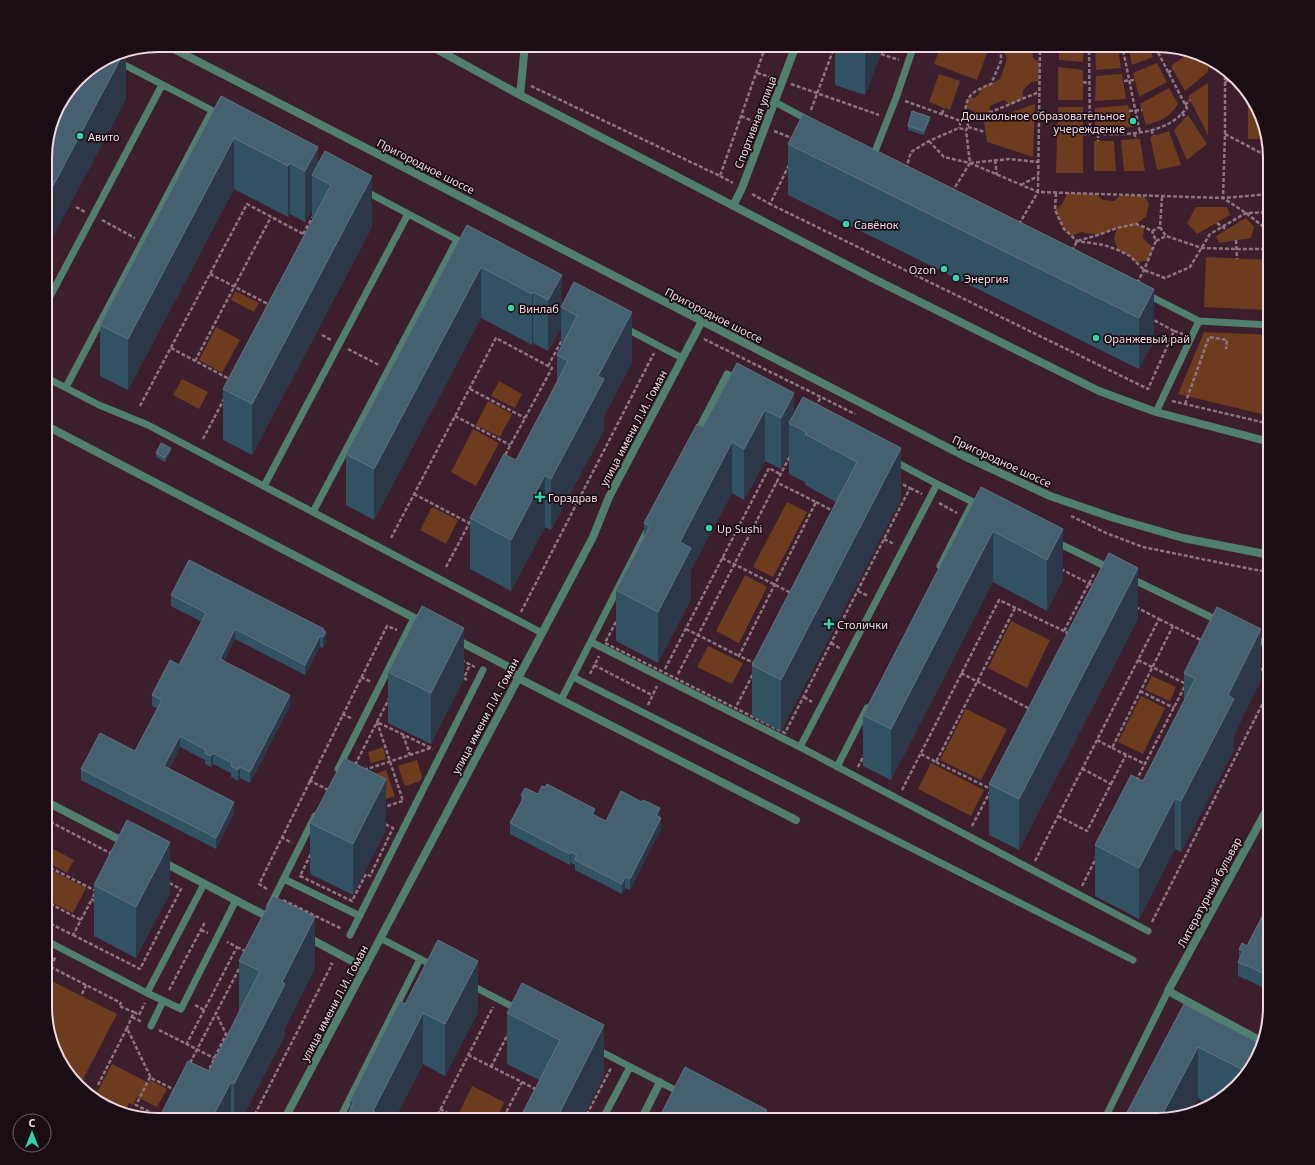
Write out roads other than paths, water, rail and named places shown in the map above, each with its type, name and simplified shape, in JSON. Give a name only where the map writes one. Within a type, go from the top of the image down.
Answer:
[{"type":"street","name":"Пригородное шоссе","points":[[180,52],[964,456],[1050,496],[1114,518],[1183,538],[1263,554]]},
{"type":"street","points":[[442,52],[520,95],[872,278],[1099,391],[1156,412],[1263,440]]},
{"type":"street","points":[[520,95],[524,52]]},
{"type":"street","name":"Спортивная улица","points":[[733,206],[742,188],[793,52]]},
{"type":"street","name":"улица имени Л.И. Гоман","points":[[288,1113],[593,537],[609,497],[702,321]]},
{"type":"street","points":[[52,429],[434,628]]},
{"type":"street","points":[[447,635],[507,666],[518,678],[796,820]]},
{"type":"street","points":[[52,805],[135,848]]},
{"type":"street","name":"Литературный бульвар","points":[[1168,991],[1263,817]]},
{"type":"street","points":[[156,858],[278,922]]},
{"type":"street","points":[[298,933],[365,968]]},
{"type":"street","points":[[1168,991],[1258,1039]]},
{"type":"street","points":[[644,1113],[660,1082]]},
{"type":"lane","points":[[874,154],[896,98],[912,52]]},
{"type":"lane","points":[[116,60],[226,118]]},
{"type":"lane","points":[[52,293],[162,85]]},
{"type":"lane","points":[[775,102],[815,124]]},
{"type":"lane","points":[[66,388],[212,111]]},
{"type":"lane","points":[[359,188],[471,247]]},
{"type":"lane","points":[[264,486],[408,214]]},
{"type":"lane","points":[[313,512],[457,240]]},
{"type":"lane","points":[[1134,288],[1199,321],[1263,325]]},
{"type":"lane","points":[[1156,412],[1199,321]]},
{"type":"lane","points":[[617,324],[682,358]]},
{"type":"lane","points":[[694,438],[727,374],[747,385]]},
{"type":"lane","points":[[52,380],[99,405],[148,425],[542,633]]},
{"type":"lane","points":[[888,458],[987,509]]},
{"type":"lane","points":[[800,748],[937,484]]},
{"type":"lane","points":[[936,574],[973,502]]},
{"type":"lane","points":[[561,700],[651,522]]},
{"type":"lane","points":[[1050,539],[1227,625]]},
{"type":"lane","points":[[334,776],[414,618]]},
{"type":"lane","points":[[1249,636],[1263,643]]},
{"type":"lane","points":[[591,642],[604,645],[1031,870],[1148,929]]},
{"type":"lane","points":[[350,934],[482,670]]},
{"type":"lane","points":[[573,677],[1133,960]]},
{"type":"lane","points":[[837,767],[871,701]]},
{"type":"lane","points":[[265,916],[317,811]]},
{"type":"lane","points":[[284,879],[360,916]]},
{"type":"lane","points":[[147,993],[204,884]]},
{"type":"lane","points":[[52,944],[181,1009],[236,900]]},
{"type":"lane","points":[[380,938],[441,970]]},
{"type":"lane","points":[[343,1113],[420,959]]},
{"type":"lane","points":[[462,981],[527,1014]]},
{"type":"lane","points":[[1107,1113],[1168,991]]},
{"type":"lane","points":[[151,1026],[163,1001]]},
{"type":"lane","points":[[589,1046],[687,1096]]},
{"type":"lane","points":[[606,1113],[630,1067]]},
{"type":"place","name":"Дошкольное образовательное учереждение","points":[[1133,121]]},
{"type":"place","name":"Авито","points":[[80,136]]},
{"type":"place","name":"Савёнок","points":[[846,224]]},
{"type":"place","name":"Ozon","points":[[944,269]]},
{"type":"place","name":"Энергия","points":[[956,278]]},
{"type":"place","name":"Винлаб","points":[[511,308]]},
{"type":"place","name":"Оранжевый рай","points":[[1096,338]]},
{"type":"place","name":"Горздрав","points":[[540,497]]},
{"type":"place","name":"Up Sushi","points":[[709,528]]},
{"type":"place","name":"Столички","points":[[829,624]]}]
